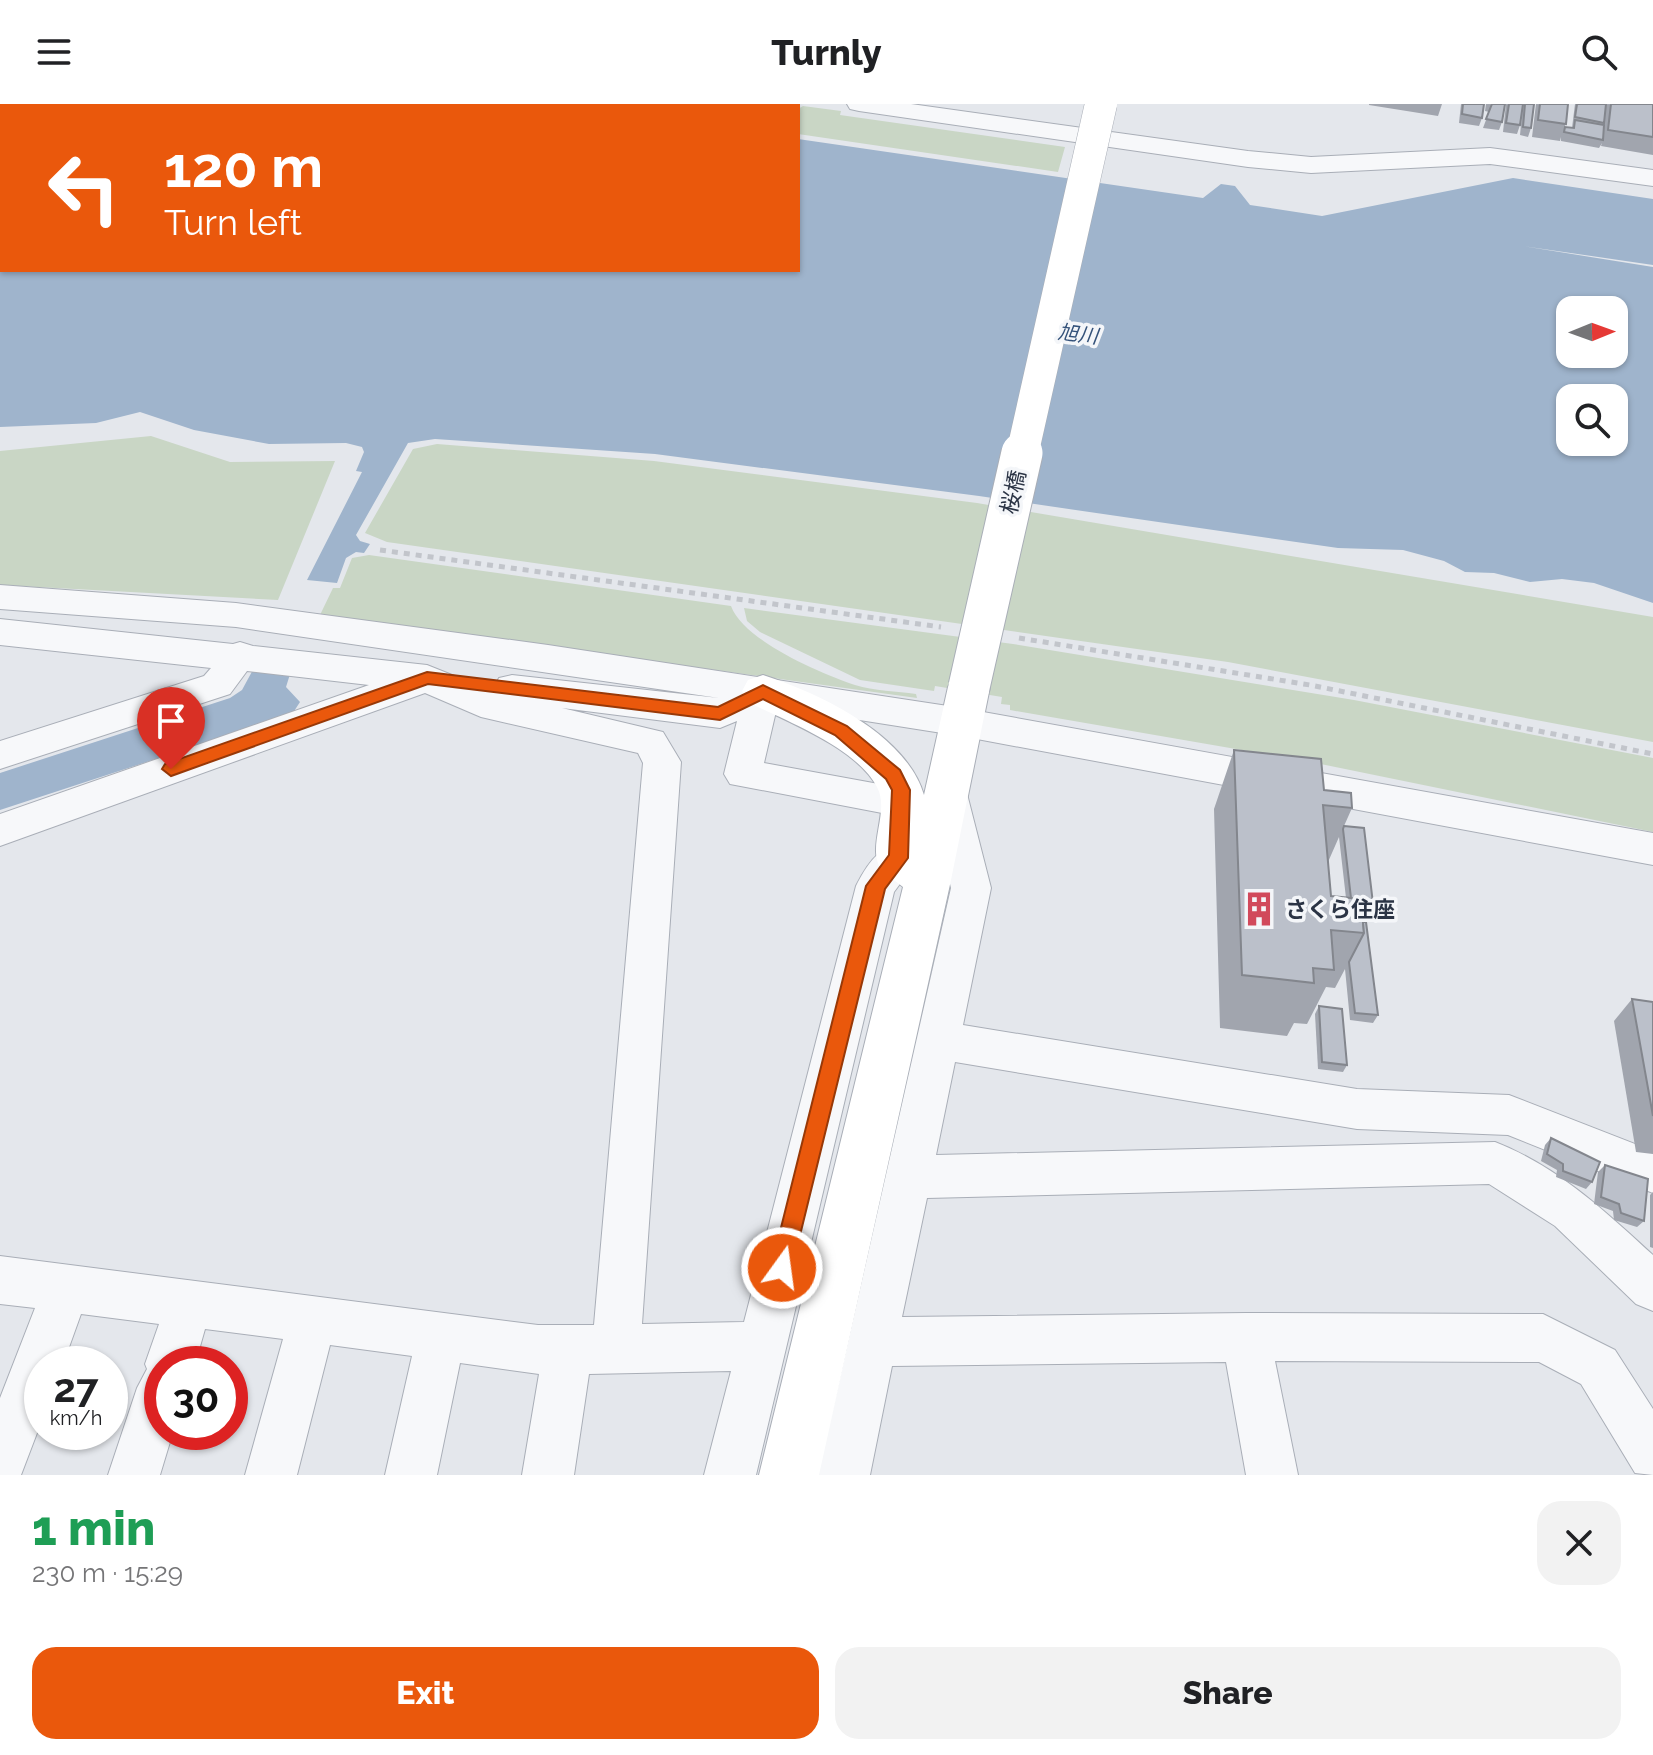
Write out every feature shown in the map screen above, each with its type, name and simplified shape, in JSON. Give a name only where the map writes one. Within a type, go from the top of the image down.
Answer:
[{"type":"street","points":[[859,104],[1217,155],[1311,165],[1490,156],[1653,178]]},
{"type":"street","name":"桜橋","points":[[913,869],[947,790],[1101,104]]},
{"type":"street","points":[[1490,156],[1512,147],[1539,148],[1653,163]]},
{"type":"street","points":[[0,597],[236,615],[763,691],[965,705],[1653,849]]},
{"type":"street","points":[[0,632],[240,655],[720,714],[763,691]]},
{"type":"street","points":[[0,755],[217,685],[240,655]]},
{"type":"street","points":[[0,830],[427,678],[481,703],[650,742],[662,762],[592,1350],[548,1475]]},
{"type":"street","points":[[763,691],[841,730],[893,775],[903,802],[913,869],[789,1475]]},
{"type":"street","points":[[763,691],[743,774],[903,802]]},
{"type":"street","points":[[844,1475],[971,888],[947,790]]},
{"type":"street","points":[[730,1475],[876,886],[913,869]]},
{"type":"street","points":[[940,1040],[1357,1109],[1509,1115],[1653,1172]]},
{"type":"street","points":[[909,1177],[1495,1163],[1571,1210],[1653,1287]]},
{"type":"street","points":[[0,1280],[538,1350],[763,1346]]},
{"type":"street","points":[[0,1465],[66,1289]]},
{"type":"street","points":[[176,1346],[189,1304]]},
{"type":"street","points":[[271,1475],[313,1319]]},
{"type":"street","points":[[411,1475],[441,1336]]},
{"type":"street","points":[[872,1342],[1246,1337],[1543,1338],[1598,1367],[1653,1455]]},
{"type":"street","points":[[1246,1337],[1272,1475]]},
{"type":"street","points":[[134,1475],[144,1444]]},
{"type":"green space","points":[[800,108],[841,111],[840,115],[1065,147],[1058,172],[800,134]]},
{"type":"green space","points":[[151,436],[230,462],[335,461],[278,600],[0,585],[0,451]]},
{"type":"green space","points":[[437,444],[654,461],[977,503],[1653,617],[1653,742],[1228,662],[387,542],[365,533],[413,449]]},
{"type":"green space","points":[[369,555],[731,606],[751,631],[804,664],[855,685],[916,694],[917,698],[320,615],[333,588],[340,588],[352,558]]},
{"type":"green space","points":[[744,608],[1013,644],[1354,700],[1653,758],[1653,832],[1306,761],[1010,710],[1010,705],[1001,704],[1002,697],[935,686],[934,691],[860,680],[760,632],[747,621]]},
{"type":"water","name":"旭川","points":[[800,139],[1203,198],[1221,184],[1235,186],[1250,205],[1322,216],[1513,178],[1653,199],[1653,265],[1516,245],[1653,267],[1653,603],[1594,583],[1562,579],[1530,582],[1494,573],[1465,572],[1444,561],[1403,550],[1338,548],[979,496],[655,454],[435,439],[408,443],[356,535],[360,541],[370,544],[364,553],[356,552],[346,558],[337,583],[307,580],[362,472],[356,471],[364,452],[362,447],[346,443],[269,444],[194,430],[140,412],[96,423],[0,427],[0,272],[800,272]]},
{"type":"water","points":[[255,666],[291,671],[286,687],[300,702],[287,722],[278,719],[0,810],[0,773],[230,698],[242,690]]},
{"type":"building","points":[[1463,104],[1484,104],[1482,118],[1462,114]]},
{"type":"building","points":[[1492,104],[1505,104],[1502,122],[1486,119]]},
{"type":"building","points":[[1509,104],[1523,104],[1520,125],[1506,123]]},
{"type":"building","points":[[1525,104],[1534,104],[1531,128],[1523,127]]},
{"type":"building","points":[[1540,104],[1568,104],[1566,124],[1538,120]]},
{"type":"building","points":[[1577,104],[1606,104],[1604,123],[1575,117]]},
{"type":"building","points":[[1611,104],[1653,104],[1653,137],[1608,130]]},
{"type":"building","points":[[1575,120],[1604,125],[1603,140],[1564,132],[1565,127],[1574,128]]},
{"type":"building","points":[[1234,750],[1321,759],[1324,790],[1351,793],[1352,808],[1323,805],[1331,896],[1361,899],[1364,933],[1331,930],[1334,970],[1313,968],[1314,983],[1242,975]]},
{"type":"building","points":[[1344,826],[1364,828],[1374,912],[1362,911],[1361,899],[1351,898]]},
{"type":"building","points":[[1363,922],[1366,922],[1378,1015],[1355,1013],[1349,962],[1364,933]]},
{"type":"building","points":[[1632,999],[1653,1002],[1653,1116]]},
{"type":"building","points":[[1319,1006],[1342,1009],[1347,1065],[1322,1062]]},
{"type":"building","points":[[1551,1138],[1600,1162],[1592,1182],[1563,1171],[1563,1164],[1547,1154]]},
{"type":"building","points":[[1605,1165],[1648,1179],[1644,1221],[1621,1213],[1619,1204],[1601,1197]]},
{"type":"place","name":"さくら住座","points":[[1259,909]]},
{"type":"route","points":[[171,769],[427,678],[720,714],[763,691],[841,730],[864,747],[893,775],[901,790],[899,858],[876,886],[782,1268]]}]
